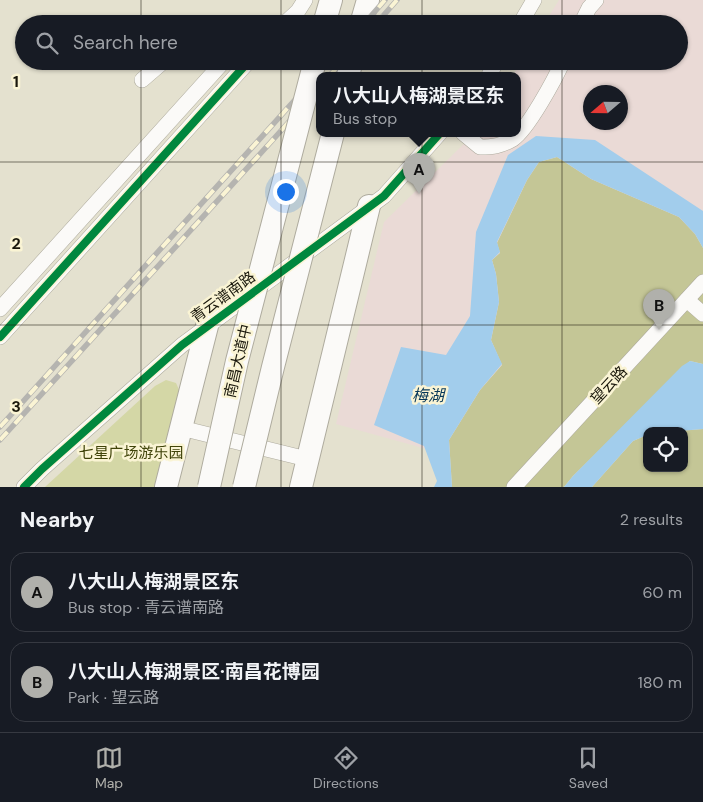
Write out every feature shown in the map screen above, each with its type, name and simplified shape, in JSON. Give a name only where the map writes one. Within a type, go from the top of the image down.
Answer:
[{"type":"highway","points":[[327,15],[331,0]]},
{"type":"highway","points":[[364,15],[368,0]]},
{"type":"highway","name":"南昌大道中","points":[[209,487],[237,361],[313,70]]},
{"type":"highway","points":[[244,487],[333,137]]},
{"type":"highway","points":[[300,487],[369,206]]},
{"type":"highway","points":[[166,487],[207,326]]},
{"type":"street","points":[[294,15],[305,0]]},
{"type":"street","points":[[525,15],[534,0]]},
{"type":"street","points":[[586,15],[596,0]]},
{"type":"street","points":[[142,80],[154,70]]},
{"type":"street","points":[[0,309],[216,70]]},
{"type":"street","points":[[0,336],[241,70]]},
{"type":"street","points":[[521,131],[529,122],[559,70]]},
{"type":"street","name":"青云谱南路","points":[[24,487],[182,345],[384,196],[436,137]]},
{"type":"street","points":[[468,137],[480,147],[496,147],[515,137]]},
{"type":"street","name":"望云路","points":[[514,487],[703,282]]},
{"type":"street","points":[[687,300],[703,314]]},
{"type":"street","points":[[181,428],[307,459]]},
{"type":"shaded area","points":[[559,0],[703,0],[703,235],[488,466],[336,424],[384,222],[471,137],[521,137],[521,72],[515,72],[516,70],[688,70],[688,15],[550,15]]},
{"type":"green space","points":[[557,157],[591,179],[679,217],[695,234],[703,248],[703,364],[690,361],[564,487],[452,487],[449,440],[480,390],[502,365],[491,340],[499,302],[496,274],[492,260],[500,253],[497,243],[527,180],[539,162]]},
{"type":"green space","name":"七星广场游乐园","points":[[166,380],[176,383],[181,394],[157,487],[45,487],[155,386]]},
{"type":"green space","points":[[703,429],[703,487],[592,487],[633,441],[643,437],[643,472],[688,472],[688,430]]},
{"type":"water","name":"梅湖","points":[[536,136],[595,140],[703,211],[703,248],[695,234],[679,217],[591,179],[557,157],[539,162],[527,180],[497,242],[500,252],[492,260],[496,274],[499,302],[491,340],[502,364],[480,390],[449,440],[452,487],[434,487],[437,481],[424,446],[374,425],[401,347],[446,355],[470,316],[476,232],[508,155]]},
{"type":"water","points":[[690,361],[703,364],[703,429],[688,430],[688,427],[643,427],[643,437],[633,441],[592,487],[564,487],[573,476],[682,366]]},
{"type":"railway","points":[[372,15],[385,0]]},
{"type":"railway","points":[[384,15],[397,0]]},
{"type":"railway","points":[[0,427],[316,77]]},
{"type":"railway","points":[[0,440],[316,91]]},
{"type":"cycle path","points":[[0,337],[241,70]]},
{"type":"cycle path","points":[[24,487],[182,345],[384,196],[436,137]]},
{"type":"place","name":"八大山人梅湖景区东","points":[[419,194]]},
{"type":"place","name":"八大山人梅湖景区·南昌花博园","points":[[659,330]]}]
